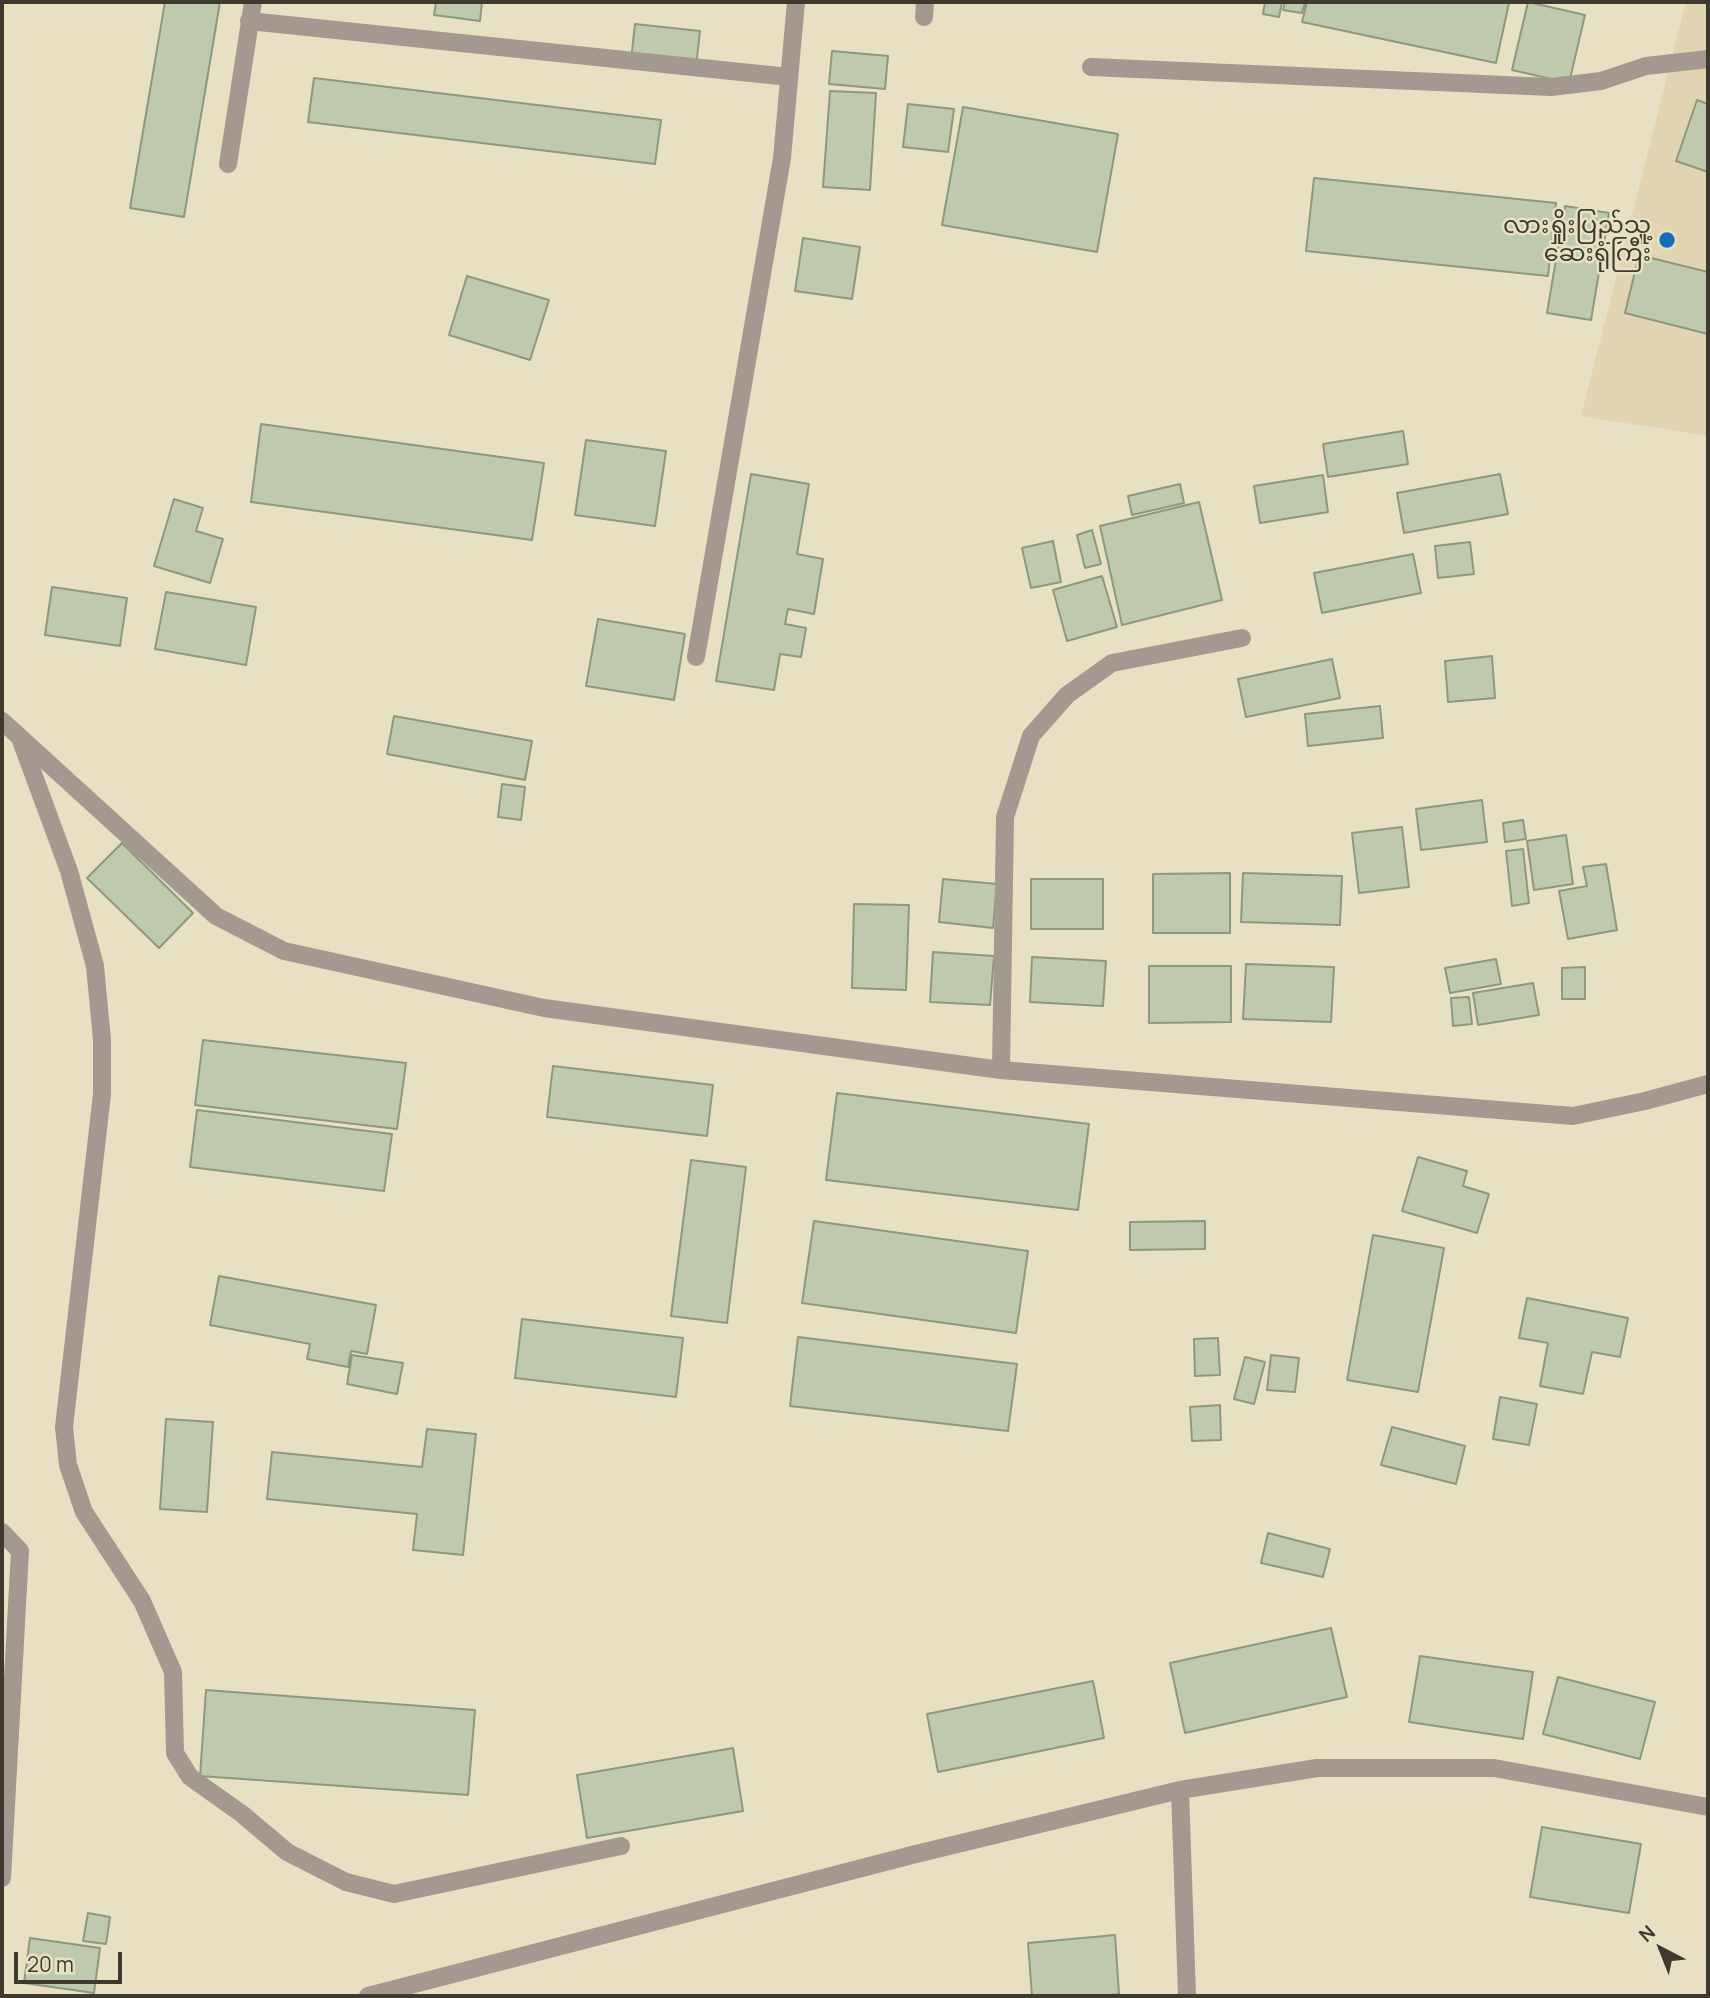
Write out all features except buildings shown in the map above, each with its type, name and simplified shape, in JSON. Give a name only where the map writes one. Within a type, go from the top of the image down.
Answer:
[{"type":"street","points":[[228,164],[253,2]]},
{"type":"street","points":[[695,657],[782,158],[796,2]]},
{"type":"street","points":[[249,21],[789,77]]},
{"type":"street","points":[[1091,67],[1550,88],[1601,81],[1646,66],[1708,59]]},
{"type":"street","points":[[1001,1070],[1005,817],[1031,736],[1067,695],[1112,663],[1242,638]]},
{"type":"street","points":[[2,721],[215,916],[284,951],[544,1008],[1001,1070],[1573,1116],[1708,1084]]},
{"type":"street","points":[[19,735],[69,871],[95,966],[102,1040],[102,1094],[64,1427],[68,1465],[84,1511],[142,1601],[173,1672],[176,1753],[190,1776],[242,1814],[287,1852],[346,1882],[394,1894],[621,1846]]},
{"type":"street","points":[[2,1532],[20,1550],[2,1878]]},
{"type":"street","points":[[368,1996],[912,1854],[1180,1790],[1317,1768],[1494,1768],[1708,1807]]},
{"type":"street","points":[[1180,1790],[1187,1996]]},
{"type":"shaded area","name":"လားရှိုးပြည်သူ့ ဆေးရုံကြီး","points":[[1686,2],[1708,2],[1708,436],[1581,416]]},
{"type":"place","name":"လားရှိုးပြည်သူ့ ဆေးရုံကြီး","points":[[1667,240]]}]
